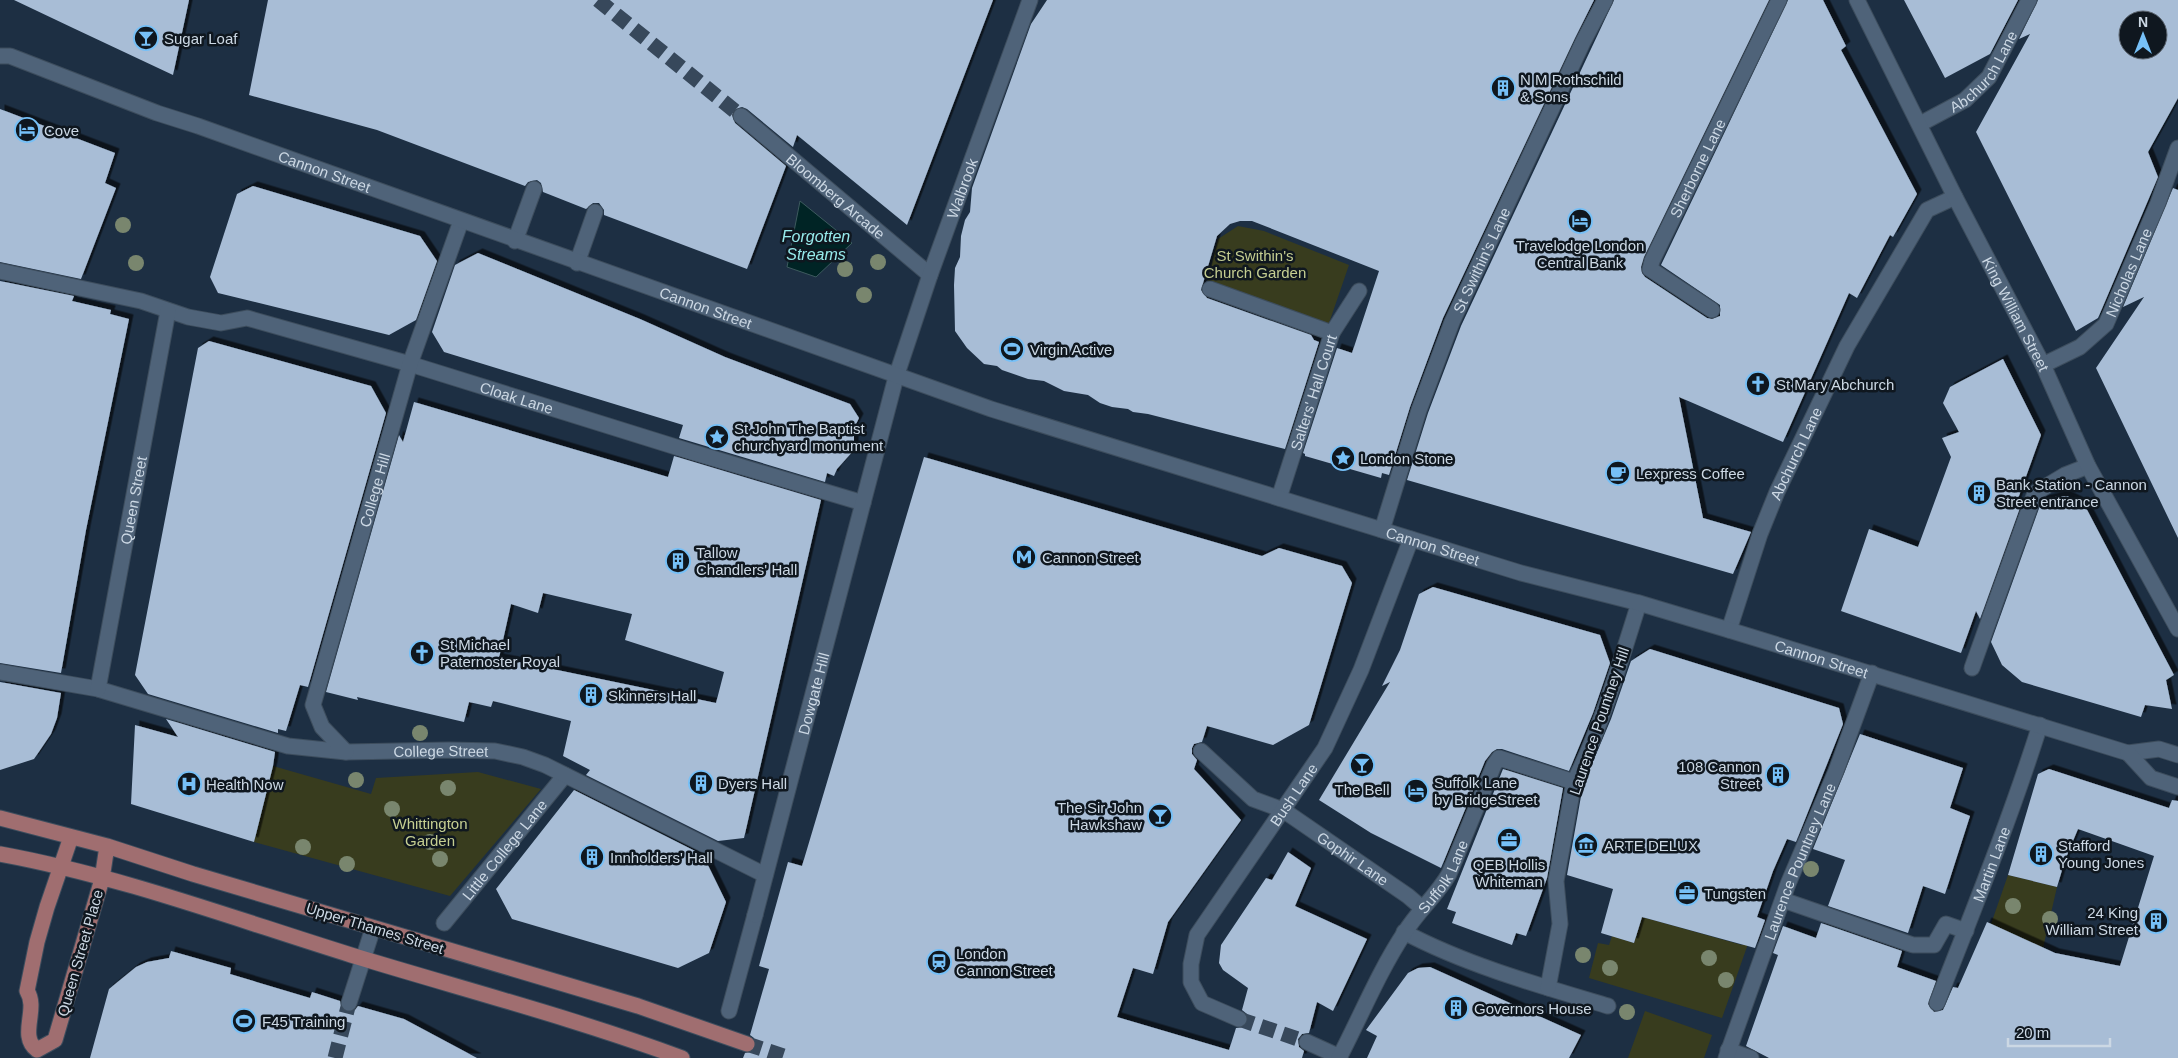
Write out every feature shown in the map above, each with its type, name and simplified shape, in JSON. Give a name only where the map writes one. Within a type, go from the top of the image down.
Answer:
[{"type":"main road","name":"Upper Thames Street","points":[[0,818],[107,846],[193,874],[638,1006],[747,1044]]},
{"type":"main road","name":"Queen Street Place","points":[[71,837],[40,933],[27,991],[31,999],[28,1036],[36,1054],[55,1040],[102,878],[107,846]]},
{"type":"main road","points":[[0,854],[61,867],[187,902],[363,958],[624,1037],[682,1058]]},
{"type":"street","name":"Walbrook","points":[[896,376],[930,275],[1030,0]]},
{"type":"street","name":"St Swithin's Lane","points":[[1382,530],[1419,410],[1452,322],[1583,42],[1605,0]]},
{"type":"street","name":"Sherborne Lane","points":[[1712,310],[1650,269],[1656,252],[1779,0]]},
{"type":"street","name":"King William Street","points":[[1857,0],[1955,197],[2043,365],[2088,466],[2174,611],[2178,629]]},
{"type":"street","name":"Abchurch Lane","points":[[1920,124],[1965,100],[1989,77],[2029,0]]},
{"type":"street","name":"Cannon Street","points":[[3,53],[157,113],[198,126],[991,410],[1521,573],[1729,630],[2128,753],[2160,749],[2178,755]]},
{"type":"street","name":"Bloomberg Arcade","points":[[741,116],[930,275]]},
{"type":"street","name":"Nicholas Lane","points":[[2043,365],[2080,347],[2106,324],[2158,203],[2176,153]]},
{"type":"street","points":[[516,241],[534,189]]},
{"type":"street","name":"Abchurch Lane","points":[[1729,630],[1760,534],[1777,492],[1847,346],[1927,210],[1955,197]]},
{"type":"street","points":[[577,263],[595,212]]},
{"type":"street","name":"College Hill","points":[[346,752],[322,726],[313,705],[410,364],[461,221]]},
{"type":"street","name":"Cloak Lane","points":[[0,271],[141,301],[168,311],[221,323],[247,318],[410,364],[863,503]]},
{"type":"street","points":[[1210,289],[1332,334]]},
{"type":"street","name":"Salters' Hall Court","points":[[1279,498],[1332,334],[1359,292]]},
{"type":"street","name":"Queen Street","points":[[98,688],[168,311]]},
{"type":"street","name":"Dowgate Hill","points":[[728,1011],[756,915],[896,376]]},
{"type":"street","points":[[1972,668],[2034,493],[2065,475],[2088,466]]},
{"type":"street","name":"Bush Lane","points":[[1239,1019],[1202,1003],[1191,982],[1197,935],[1325,748],[1361,670],[1411,539]]},
{"type":"street","name":"Laurence Pountney Hill","points":[[1548,988],[1560,924],[1556,881],[1574,782],[1604,709],[1639,604]]},
{"type":"street","name":"College Street","points":[[0,672],[98,688],[288,746],[346,752],[449,750],[495,752],[523,757],[565,775],[765,875]]},
{"type":"street","name":"Laurence Pountney Lane","points":[[1751,1058],[1727,1054],[1783,900],[1836,771],[1872,673]]},
{"type":"street","name":"Martin Lane","points":[[1937,1003],[2006,828],[2040,725]]},
{"type":"street","name":"Gophir Lane","points":[[1201,751],[1253,798],[1283,810],[1408,896],[1422,908]]},
{"type":"street","name":"Cannon Street","points":[[2128,753],[2151,778],[2178,787]]},
{"type":"street","name":"Suffolk Lane","points":[[1340,1058],[1392,952],[1422,908],[1441,889],[1449,874],[1494,764],[1499,758],[1574,782]]},
{"type":"street","name":"Little College Lane","points":[[444,923],[565,775]]},
{"type":"street","points":[[1783,900],[1913,946],[1934,945],[1946,924],[1966,931]]},
{"type":"street","points":[[349,1003],[373,928]]},
{"type":"street","points":[[1404,932],[1425,943],[1548,988],[1608,1006]]},
{"type":"street","points":[[1306,1042],[1340,1058]]},
{"type":"green space","name":"St Swithin's Church Garden","points":[[1238,226],[1264,231],[1349,265],[1328,326],[1207,283],[1218,239]]},
{"type":"green space","name":"Whittington Garden","points":[[273,766],[371,794],[376,778],[478,772],[541,789],[450,896],[254,842]]},
{"type":"green space","points":[[2008,875],[2057,887],[2043,948],[1991,924]]},
{"type":"green space","points":[[1642,917],[1742,945],[1749,941],[1722,1018],[1589,978],[1598,943],[1609,945],[1612,936],[1634,943]]},
{"type":"green space","points":[[1645,1011],[1712,1035],[1704,1058],[1628,1058]]},
{"type":"water","name":"Forgotten Streams","points":[[800,201],[852,243],[816,277],[787,267]]},
{"type":"building","points":[[14,0],[189,0],[173,75],[73,28]]},
{"type":"building","points":[[268,0],[993,0],[907,225],[797,135],[793,147],[747,109],[742,107],[734,110],[732,115],[735,123],[786,166],[747,269],[604,215],[604,210],[599,203],[593,203],[586,209],[543,192],[541,183],[537,180],[528,182],[525,186],[377,130],[249,95]]},
{"type":"building","points":[[1047,0],[1594,0],[1443,318],[1410,407],[1389,475],[1382,473],[1381,478],[1305,456],[1303,453],[1337,348],[1352,353],[1379,271],[1252,221],[1240,221],[1230,224],[1217,236],[1201,290],[1207,298],[1311,335],[1314,340],[1319,342],[1285,449],[1148,414],[1133,412],[1128,409],[1112,407],[1100,403],[1088,395],[1064,391],[1044,381],[1028,379],[1002,370],[997,366],[984,364],[967,348],[955,331],[954,285],[955,268],[960,257],[961,236],[965,220],[970,212],[972,188],[1031,24]]},
{"type":"building","points":[[1614,0],[1769,0],[1644,257],[1641,267],[1645,277],[1707,318],[1712,319],[1720,316],[1720,305],[1661,265],[1788,0],[1823,0],[1846,46],[1841,50],[1917,194],[1893,237],[1890,235],[1857,298],[1849,293],[1783,442],[1679,397],[1703,518],[1751,532],[1733,574],[1407,480],[1428,413],[1461,326]]},
{"type":"building","points":[[1904,0],[2018,0],[1990,54],[1945,78]]},
{"type":"building","points":[[2038,0],[2178,0],[2178,98],[2148,152],[2158,177],[2098,318],[2076,331],[1976,132],[2030,34],[2019,39]]},
{"type":"building","points":[[0,109],[115,153],[105,183],[116,188],[81,279],[0,262]]},
{"type":"building","points":[[253,186],[420,236],[437,261],[416,320],[389,335],[218,293],[210,277],[237,194]]},
{"type":"building","points":[[2173,188],[2178,190],[2178,538],[2096,368],[2144,297],[2123,307]]},
{"type":"building","points":[[478,253],[640,319],[725,357],[850,404],[859,418],[854,428],[854,450],[837,469],[834,476],[827,473],[825,482],[679,438],[683,425],[444,352],[432,332],[455,265]]},
{"type":"building","points":[[0,281],[74,296],[72,301],[111,310],[110,314],[129,319],[86,530],[61,673],[0,663]]},
{"type":"building","points":[[209,341],[371,386],[386,413],[308,687],[300,685],[286,731],[278,729],[278,733],[148,694],[135,675],[198,348]]},
{"type":"building","name":"Bank Station - Cannon Street entrance","points":[[2003,359],[2041,435],[2015,507],[2021,505],[1980,619],[1976,611],[1961,653],[1841,611],[1869,529],[1918,547],[1951,457],[1942,438],[1959,432],[1943,403],[1950,387]]},
{"type":"building","points":[[414,402],[668,477],[674,456],[821,500],[744,838],[718,841],[586,775],[590,770],[563,756],[571,721],[493,701],[491,707],[469,702],[464,722],[357,697],[358,700],[326,692],[399,435],[403,442]],"holes":[[[543,593],[632,614],[625,640],[724,672],[716,703],[499,658],[511,604],[538,613]]]},
{"type":"building","points":[[924,457],[1262,556],[1279,548],[1342,566],[1352,583],[1309,725],[1273,745],[1207,726],[1202,742],[1194,744],[1192,748],[1192,754],[1197,760],[1194,769],[1241,820],[1168,922],[1153,974],[1133,968],[1117,1017],[1229,1050],[1236,1028],[1244,1027],[1248,1022],[1247,1014],[1242,1010],[1248,988],[1223,970],[1219,963],[1221,945],[1266,878],[1272,880],[1288,852],[1311,868],[1295,906],[1367,939],[1333,1011],[1317,1002],[1309,1033],[1302,1034],[1298,1039],[1299,1047],[1304,1051],[1302,1058],[743,1058],[745,1053],[753,1051],[756,1047],[754,1038],[750,1035],[769,969],[759,966],[788,862],[802,866]]},
{"type":"building","points":[[2067,496],[2084,504],[2174,675],[2166,680],[2172,709],[2145,705],[2141,717],[2022,682],[2002,665],[1991,642],[2042,500]]},
{"type":"building","points":[[1433,587],[1600,635],[1610,663],[1593,713],[1569,771],[1502,749],[1492,752],[1485,761],[1441,868],[1371,833],[1319,800],[1390,682],[1382,686],[1400,650],[1419,594]]},
{"type":"building","points":[[1650,649],[1839,708],[1843,724],[1796,842],[1787,839],[1773,871],[1757,917],[1765,920],[1755,948],[1642,917],[1634,943],[1601,933],[1613,889],[1567,875],[1583,785],[1611,719],[1631,661]]},
{"type":"building","points":[[0,682],[61,693],[57,718],[51,734],[34,759],[0,770]]},
{"type":"building","points":[[166,719],[275,752],[254,842],[131,804],[135,725],[178,737]]},
{"type":"building","points":[[1860,734],[1963,768],[1950,808],[1970,816],[1945,894],[1923,886],[1908,933],[1828,906],[1845,860],[1813,849]]},
{"type":"building","points":[[1503,769],[1563,788],[1547,878],[1526,936],[1516,933],[1512,945],[1452,923],[1456,912],[1447,909]]},
{"type":"building","points":[[2049,769],[2169,808],[2172,800],[2178,801],[2178,1058],[1769,1058],[1746,1046],[1778,955],[1773,953],[1783,926],[1816,938],[1821,923],[1902,951],[1897,967],[1936,981],[1928,1004],[1934,1012],[1943,1010],[1953,987],[1958,988],[1987,922],[2055,953],[2120,966],[2154,856],[2078,829],[2065,860],[2057,887],[2008,875],[2038,774]]},
{"type":"building","points":[[574,790],[703,855],[726,902],[709,953],[678,968],[512,919],[496,889]]},
{"type":"building","points":[[171,951],[231,968],[230,974],[310,998],[312,992],[340,1001],[342,1009],[347,1012],[355,1010],[358,1006],[404,1019],[477,1058],[90,1058],[109,989],[136,967],[147,962],[169,958]]},
{"type":"building","name":"Governors House","points":[[1430,967],[1581,1035],[1569,1058],[1367,1058],[1377,1036],[1366,1030],[1408,973],[1418,968]]},
{"type":"tunnel","points":[[598,0],[741,116]]},
{"type":"tunnel","points":[[335,1058],[349,1003]]},
{"type":"tunnel","points":[[1239,1019],[1307,1042]]},
{"type":"tunnel","points":[[747,1044],[790,1058]]},
{"type":"place","name":"Sugar Loaf","points":[[146,38]]},
{"type":"place","name":"N M Rothschild & Sons","points":[[1503,88]]},
{"type":"place","name":"Cove","points":[[27,130]]},
{"type":"place","name":"Travelodge London Central Bank","points":[[1580,221]]},
{"type":"place","name":"Virgin Active","points":[[1012,349]]},
{"type":"place","name":"St Mary Abchurch","points":[[1758,384]]},
{"type":"place","name":"St John The Baptist churchyard monument","points":[[717,437]]},
{"type":"place","name":"London Stone","points":[[1343,458]]},
{"type":"place","name":"Lexpress Coffee","points":[[1618,473]]},
{"type":"place","name":"Bank Station - Cannon Street entrance","points":[[1979,493]]},
{"type":"place","name":"Cannon Street","points":[[1024,557]]},
{"type":"place","name":"Tallow Chandlers' Hall","points":[[678,561]]},
{"type":"place","name":"St Michael Paternoster Royal","points":[[422,653]]},
{"type":"place","name":"Skinners Hall","points":[[591,695]]},
{"type":"place","name":"The Bell","points":[[1362,765]]},
{"type":"place","name":"108 Cannon Street","points":[[1778,775]]},
{"type":"place","name":"Dyers Hall","points":[[701,783]]},
{"type":"place","name":"Health Now","points":[[189,784]]},
{"type":"place","name":"Suffolk Lane by BridgeStreet","points":[[1416,791]]},
{"type":"place","name":"The Sir John Hawkshaw","points":[[1160,816]]},
{"type":"place","name":"QEB Hollis Whiteman","points":[[1509,840]]},
{"type":"place","name":"ARTE DELUX","points":[[1586,845]]},
{"type":"place","name":"Stafford Young Jones","points":[[2041,854]]},
{"type":"place","name":"Innholders' Hall","points":[[592,857]]},
{"type":"place","name":"Tungsten","points":[[1687,893]]},
{"type":"place","name":"24 King William Street","points":[[2156,921]]},
{"type":"place","name":"London Cannon Street","points":[[939,962]]},
{"type":"place","name":"Governors House","points":[[1456,1008]]},
{"type":"place","name":"F45 Training","points":[[244,1021]]}]
